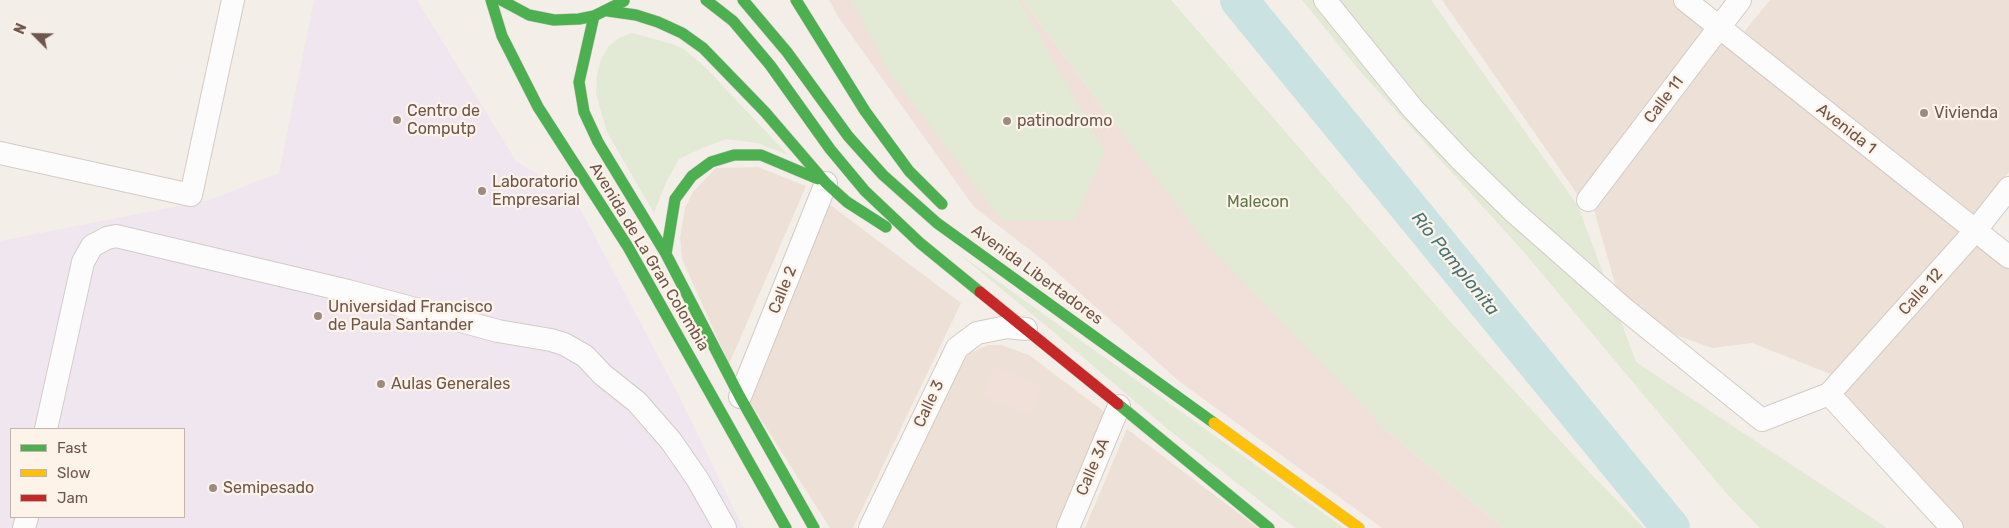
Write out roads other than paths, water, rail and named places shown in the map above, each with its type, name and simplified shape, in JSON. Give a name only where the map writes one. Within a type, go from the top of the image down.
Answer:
[{"type":"main road","name":"Avenida de La Gran Colombia","points":[[491,0],[502,36],[538,107],[628,247],[786,528]]},
{"type":"main road","points":[[501,0],[529,15],[554,20],[594,16],[608,11],[627,0]]},
{"type":"main road","points":[[706,0],[732,21],[770,65],[830,150],[865,191],[920,243],[1269,528]]},
{"type":"main road","name":"Avenida Libertadores","points":[[742,0],[787,52],[848,136],[884,175],[937,223],[1359,528]]},
{"type":"main road","points":[[796,0],[865,111],[909,171],[948,210]]},
{"type":"main road","points":[[803,0],[825,44]]},
{"type":"main road","points":[[608,11],[636,15],[658,22],[682,33],[703,48],[765,112],[826,183],[847,202],[877,222],[920,243]]},
{"type":"main road","name":"Avenida de La Gran Colombia","points":[[594,16],[579,82],[584,112],[598,142],[666,254],[740,397],[814,528]]},
{"type":"main road","points":[[666,254],[675,200],[692,176],[711,162],[734,155],[761,155],[826,183]]},
{"type":"main road","points":[[974,236],[1036,293]]},
{"type":"street","points":[[0,153],[190,195],[233,0]]},
{"type":"street","points":[[1325,0],[1413,109],[1462,161],[1514,211],[1622,307],[1762,420],[1829,394],[1952,528]]},
{"type":"street","name":"Avenida 1","points":[[1685,0],[2009,257]]},
{"type":"street","name":"Calle 11","points":[[1588,200],[1740,0]]},
{"type":"street","name":"Calle 2","points":[[740,397],[826,183]]},
{"type":"street","name":"Calle 12","points":[[1829,394],[1975,231],[2009,188]]},
{"type":"street","points":[[46,428],[84,262],[92,246],[107,238],[116,236],[348,291],[498,331],[551,340],[584,356],[637,402],[671,441],[698,480],[725,528]]},
{"type":"street","name":"Calle 3","points":[[870,528],[957,348],[977,333],[1007,327],[1026,330]]},
{"type":"street","name":"Calle 3A","points":[[1068,528],[1119,406]]},
{"type":"waterway","name":"Río Pamplonita","points":[[1239,0],[1671,528]]},
{"type":"place","name":"Vivienda","points":[[1924,113]]},
{"type":"place","name":"Centro de Computp","points":[[397,120]]},
{"type":"place","name":"patinodromo","points":[[1007,121]]},
{"type":"place","name":"Laboratorio Empresarial","points":[[482,191]]},
{"type":"place","name":"Universidad Francisco de Paula Santander","points":[[318,316]]},
{"type":"place","name":"Aulas Generales","points":[[381,384]]},
{"type":"place","name":"Semipesado","points":[[213,488]]},
{"type":"park label","name":"Malecon","points":[[1258,202]]}]
